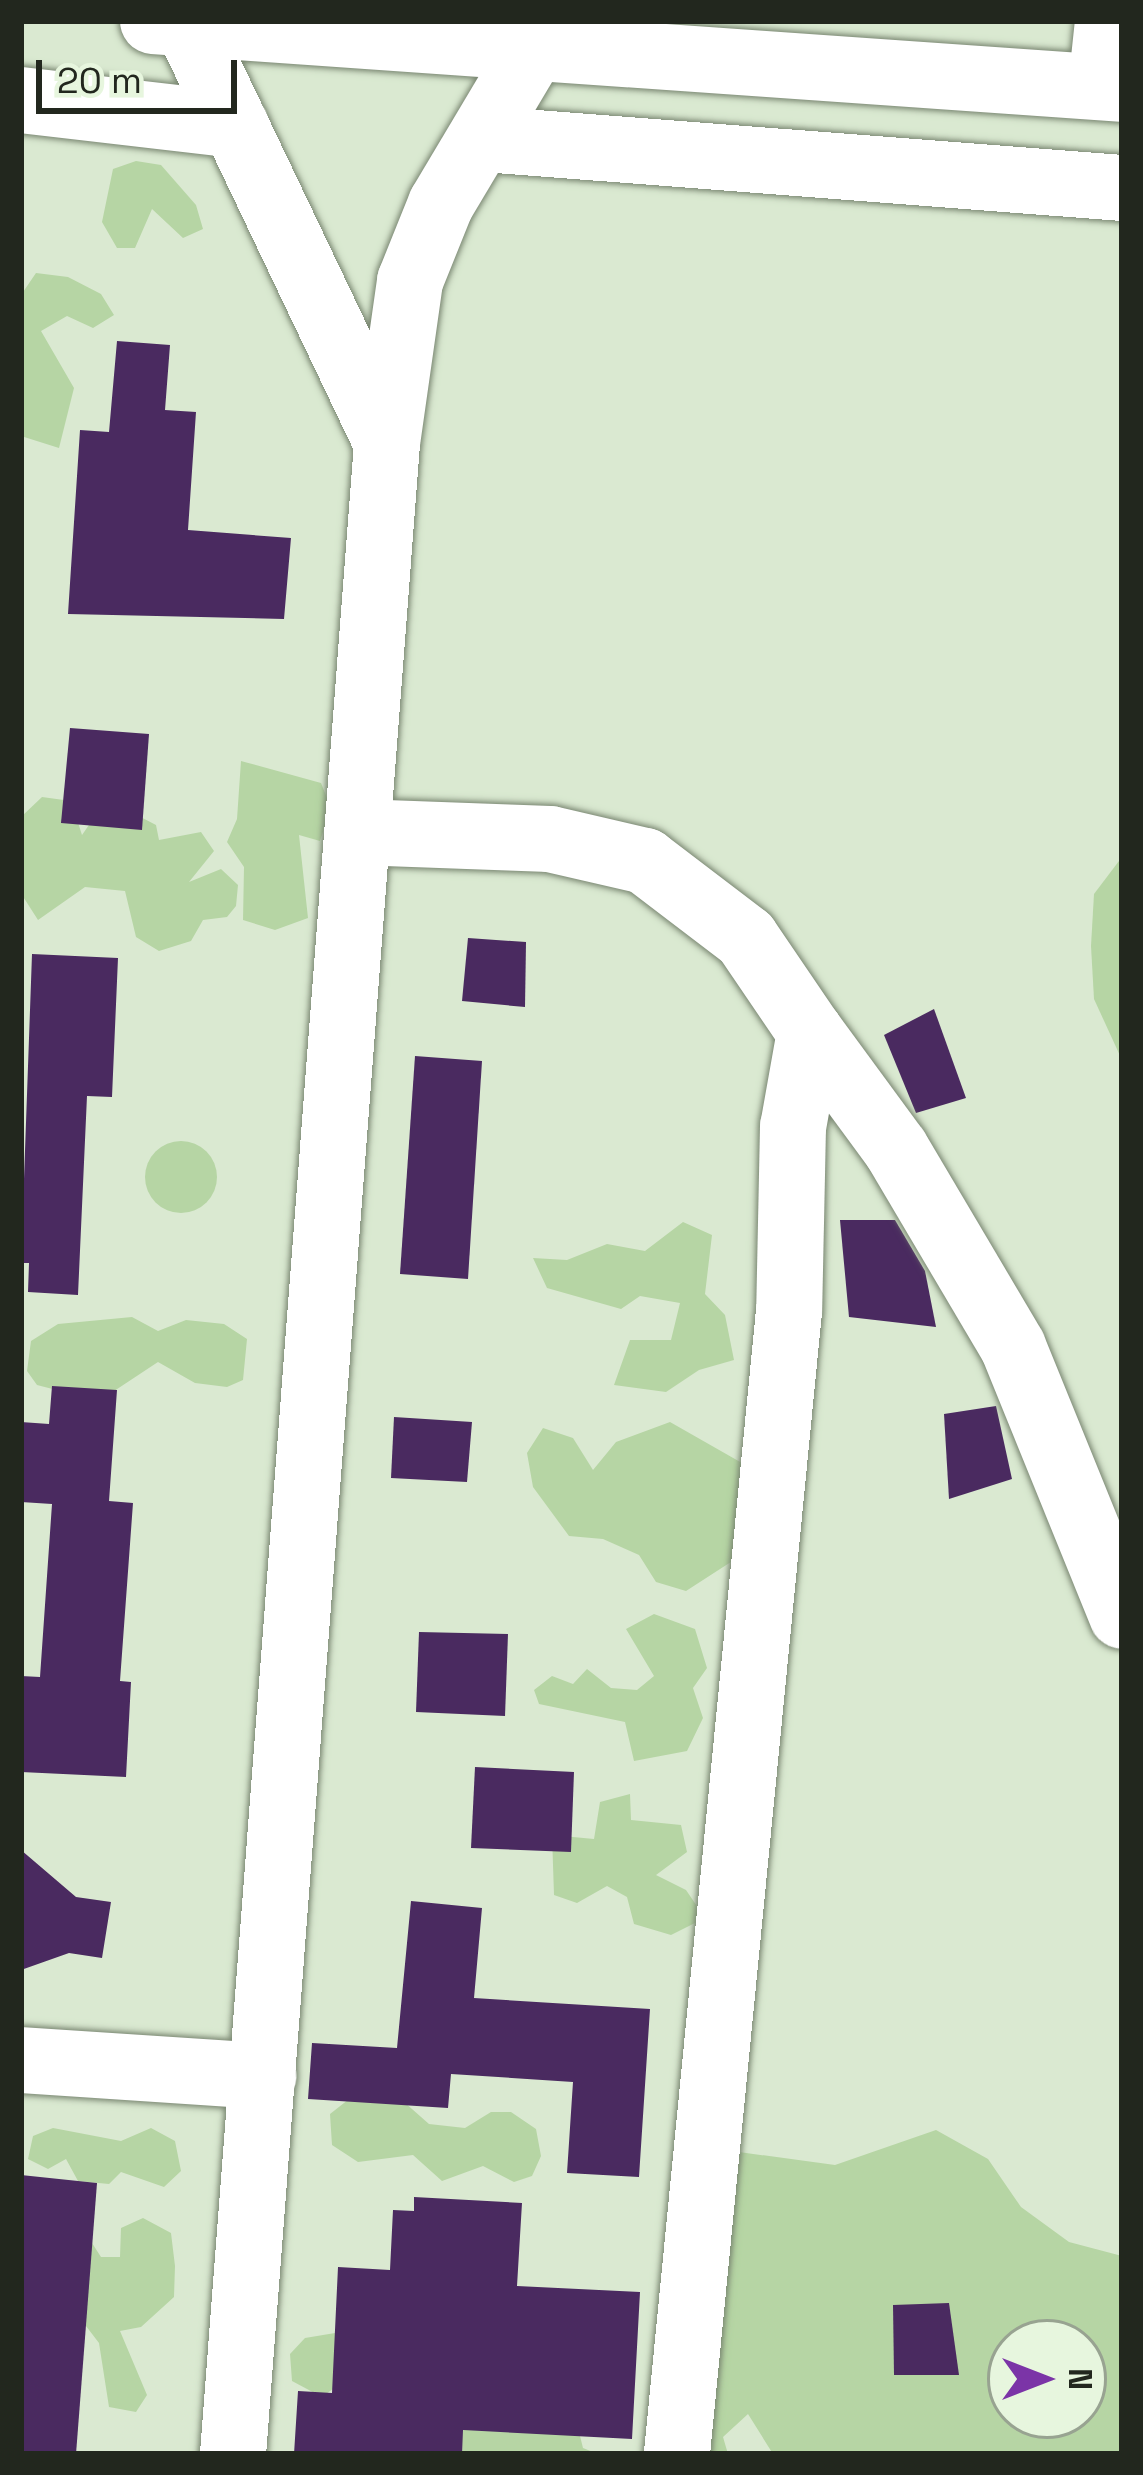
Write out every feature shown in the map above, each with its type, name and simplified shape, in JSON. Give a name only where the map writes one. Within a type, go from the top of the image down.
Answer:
[{"type":"street","points":[[170,22],[543,37],[1112,88],[1108,21]]},
{"type":"street","points":[[170,22],[236,125],[387,442]]},
{"type":"street","points":[[233,2454],[387,442],[410,281],[441,203],[543,37]]},
{"type":"street","points":[[21,100],[236,125]]},
{"type":"street","points":[[484,139],[1122,188]]},
{"type":"street","points":[[358,832],[550,839],[645,861],[746,938],[896,1149],[1013,1347],[1122,1616]]},
{"type":"street","points":[[677,2454],[789,1311],[793,1126],[810,1032]]},
{"type":"street","points":[[21,2060],[263,2076]]},
{"type":"green space","points":[[136,161],[161,165],[196,205],[203,229],[183,238],[152,209],[135,248],[117,248],[102,222],[113,169]]},
{"type":"green space","points":[[36,273],[68,277],[101,294],[114,315],[93,328],[67,316],[41,331],[74,388],[59,448],[21,436],[21,295]]},
{"type":"green space","points":[[241,761],[321,783],[331,808],[320,841],[299,835],[308,918],[275,930],[243,920],[244,867],[227,842],[237,819]]},
{"type":"green space","points":[[42,797],[71,801],[82,835],[98,812],[129,811],[156,825],[159,840],[201,832],[214,851],[189,882],[221,869],[238,885],[236,906],[227,917],[203,920],[191,941],[159,951],[136,937],[125,891],[85,887],[38,920],[22,895],[21,817]]},
{"type":"green space","points":[[1122,857],[1122,1060],[1094,999],[1091,946],[1094,894]]},
{"type":"green space","points":[[181,1141],[206,1152],[217,1177],[206,1202],[181,1213],[156,1202],[145,1177],[156,1152]]},
{"type":"green space","points":[[683,1222],[712,1235],[705,1294],[725,1315],[734,1360],[699,1370],[666,1392],[614,1385],[630,1340],[671,1340],[680,1303],[640,1296],[621,1309],[547,1288],[533,1258],[567,1260],[607,1244],[645,1251]]},
{"type":"green space","points":[[132,1317],[158,1331],[186,1320],[224,1324],[247,1339],[243,1380],[227,1387],[195,1383],[158,1362],[99,1401],[37,1385],[27,1371],[31,1341],[58,1324]]},
{"type":"green space","points":[[670,1422],[756,1471],[734,1560],[686,1591],[656,1582],[639,1555],[603,1539],[569,1536],[533,1487],[527,1453],[543,1428],[573,1438],[593,1470],[616,1442]]},
{"type":"green space","points":[[654,1614],[695,1629],[707,1668],[693,1688],[703,1718],[687,1751],[634,1761],[625,1722],[539,1704],[534,1690],[552,1676],[573,1684],[587,1669],[611,1688],[637,1690],[654,1676],[626,1629]]},
{"type":"green space","points":[[630,1794],[631,1820],[681,1825],[687,1852],[656,1875],[686,1890],[705,1918],[671,1935],[634,1924],[627,1897],[607,1886],[577,1903],[554,1895],[552,1835],[594,1839],[600,1802]]},
{"type":"green space","points":[[358,2092],[395,2094],[429,2124],[465,2128],[491,2112],[511,2112],[536,2129],[541,2156],[532,2176],[514,2182],[483,2166],[442,2181],[413,2155],[358,2162],[332,2145],[330,2114]]},
{"type":"green space","points":[[53,2128],[121,2141],[151,2128],[175,2141],[181,2171],[164,2187],[121,2172],[109,2184],[78,2181],[66,2159],[48,2169],[28,2159],[33,2136]]},
{"type":"green space","points":[[936,2130],[988,2159],[1021,2207],[1069,2242],[1122,2256],[1122,2454],[773,2454],[748,2414],[723,2437],[728,2454],[695,2454],[739,2152],[835,2165]]},
{"type":"green space","points":[[143,2218],[171,2233],[174,2297],[141,2327],[120,2331],[147,2395],[136,2412],[109,2407],[99,2343],[21,2241],[92,2243],[101,2257],[120,2257],[121,2228]]},
{"type":"green space","points":[[347,2331],[577,2424],[583,2448],[598,2454],[448,2454],[349,2377],[322,2397],[292,2381],[290,2354],[305,2338]]},
{"type":"building","points":[[117,341],[170,345],[165,410],[196,412],[188,530],[291,538],[284,619],[68,614],[80,430],[109,432]]},
{"type":"building","points":[[70,728],[149,734],[142,830],[61,823]]},
{"type":"building","points":[[468,938],[526,942],[525,1007],[462,1001]]},
{"type":"building","points":[[32,954],[118,958],[112,1097],[87,1096],[78,1295],[28,1292],[29,1263],[21,1263]]},
{"type":"building","points":[[934,1009],[966,1098],[916,1113],[884,1035]]},
{"type":"building","points":[[415,1056],[482,1061],[468,1279],[400,1274]]},
{"type":"building","points":[[840,1220],[895,1220],[925,1271],[936,1327],[849,1317]]},
{"type":"building","points":[[52,1386],[117,1390],[109,1501],[133,1503],[120,1681],[131,1682],[126,1777],[21,1772],[21,1676],[40,1677],[52,1504],[21,1502],[21,1422],[49,1424]]},
{"type":"building","points":[[996,1406],[1012,1479],[949,1499],[944,1414]]},
{"type":"building","points":[[394,1417],[472,1422],[467,1482],[391,1478]]},
{"type":"building","points":[[419,1632],[508,1634],[505,1716],[416,1712]]},
{"type":"building","points":[[475,1767],[574,1772],[571,1852],[471,1848]]},
{"type":"building","points":[[21,1850],[76,1897],[111,1902],[102,1958],[69,1953],[21,1970]]},
{"type":"building","points":[[411,1901],[482,1908],[474,1998],[650,2009],[639,2177],[567,2173],[573,2082],[451,2074],[448,2108],[308,2099],[312,2043],[397,2048]]},
{"type":"building","points":[[21,2175],[97,2183],[76,2454],[21,2454]]},
{"type":"building","points":[[414,2197],[522,2203],[517,2286],[640,2292],[632,2439],[463,2430],[462,2454],[294,2454],[298,2391],[332,2393],[338,2267],[390,2270],[393,2210],[414,2211]]},
{"type":"building","points":[[949,2303],[959,2375],[894,2375],[893,2305]]}]
